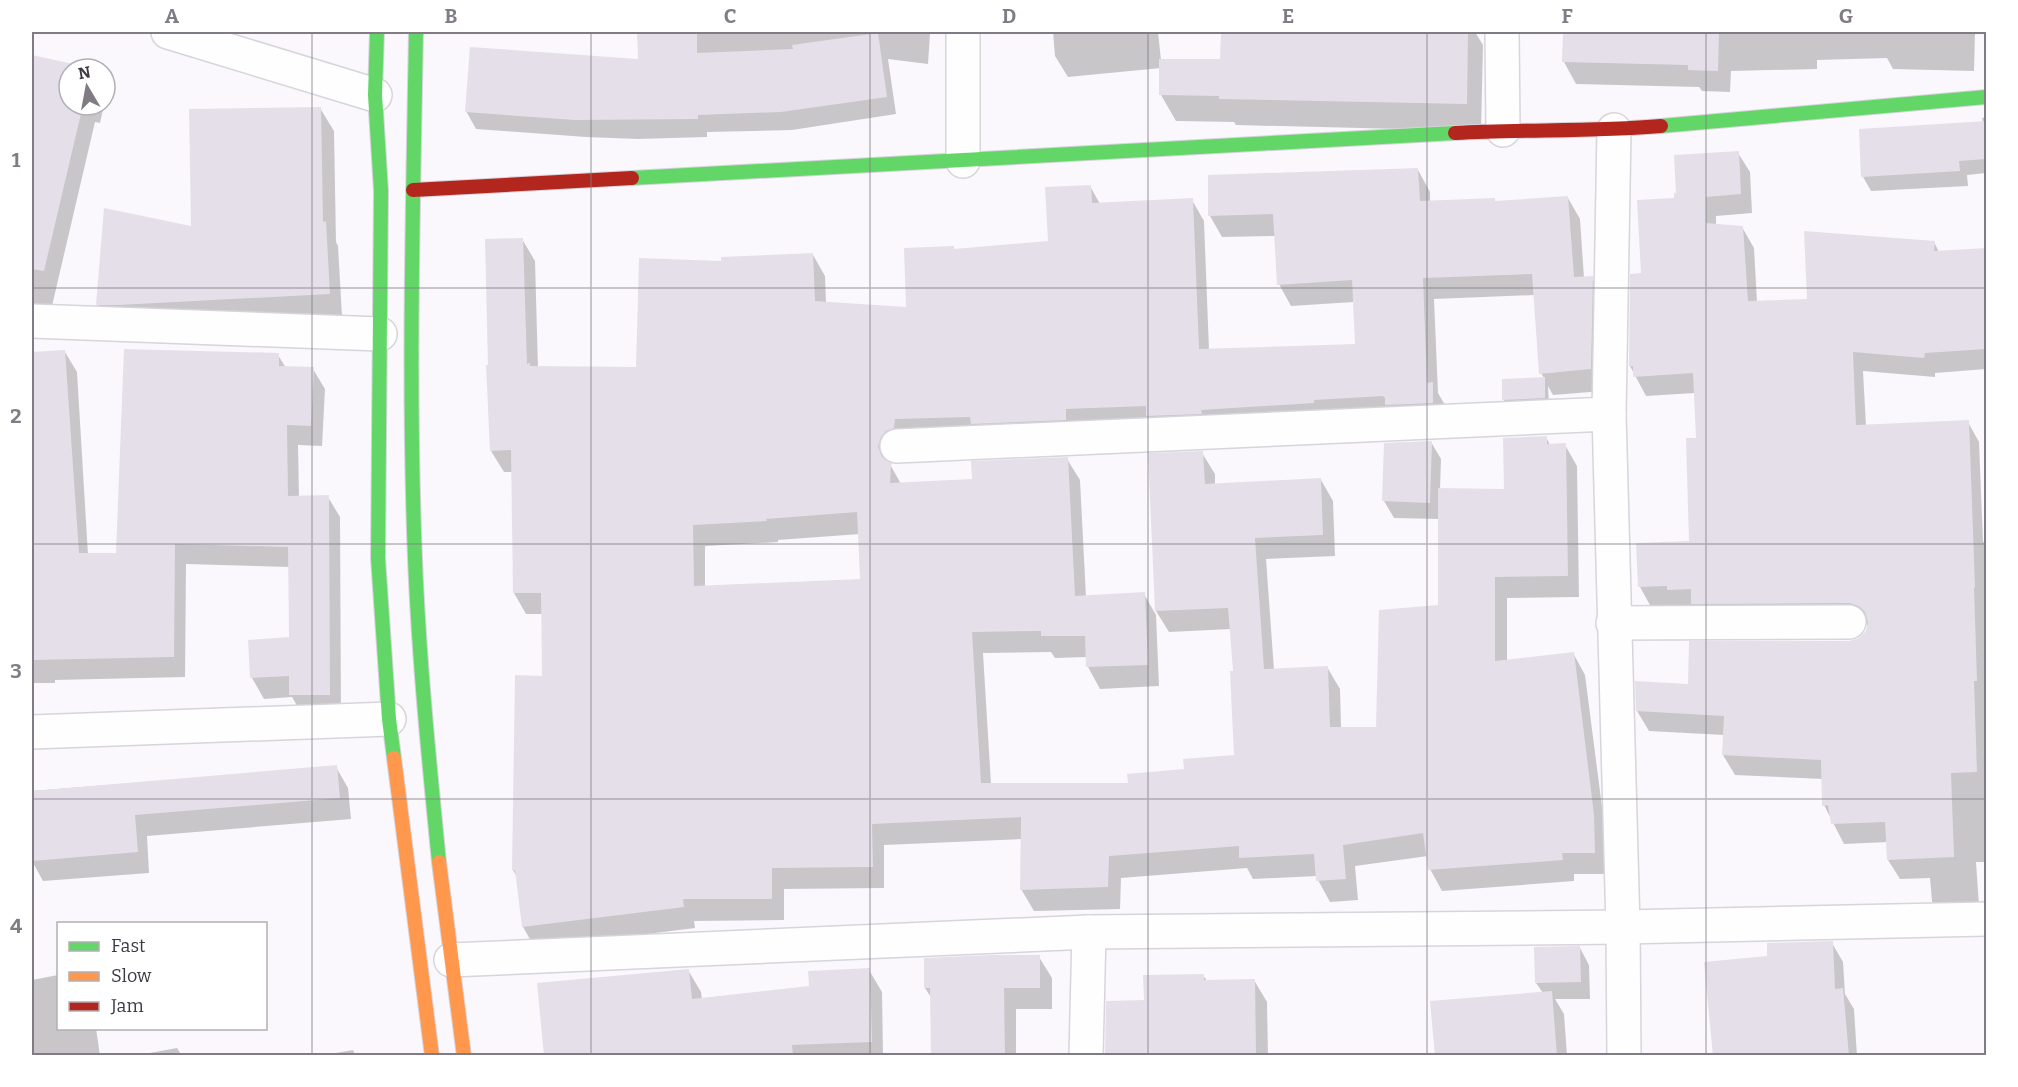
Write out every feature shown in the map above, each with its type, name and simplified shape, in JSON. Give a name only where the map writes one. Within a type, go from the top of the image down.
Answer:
[{"type":"street","points":[[168,32],[375,95]]},
{"type":"street","points":[[377,32],[375,95],[381,191],[378,558],[389,719],[432,1056]]},
{"type":"street","points":[[416,32],[411,335],[415,557],[424,722],[464,1056]]},
{"type":"street","points":[[963,32],[963,161]]},
{"type":"street","points":[[1502,32],[1503,130]]},
{"type":"street","points":[[413,190],[1503,130],[1614,130],[1986,97]]},
{"type":"street","points":[[1614,130],[1609,414],[1623,927],[1624,1056]]},
{"type":"street","points":[[32,321],[381,334]]},
{"type":"street","points":[[897,446],[1609,414]]},
{"type":"street","points":[[1613,624],[1849,622]]},
{"type":"street","points":[[32,732],[389,719]]},
{"type":"street","points":[[451,960],[1089,932],[1623,927],[1986,919]]},
{"type":"street","points":[[1086,1056],[1089,932]]},
{"type":"building","points":[[637,32],[697,32],[697,53],[793,49],[792,45],[878,33],[887,97],[781,112],[698,115],[698,119],[575,120],[465,112],[470,47],[638,59]]},
{"type":"building","points":[[1221,32],[1468,32],[1467,104],[1219,99],[1219,96],[1159,95],[1159,59],[1220,59]]},
{"type":"building","points":[[1563,32],[1719,32],[1718,71],[1688,70],[1688,65],[1562,62]]},
{"type":"building","points":[[32,55],[57,60],[57,117],[80,117],[44,271],[32,269]]},
{"type":"building","points":[[321,107],[323,222],[326,221],[330,294],[96,305],[104,208],[191,226],[189,109]]},
{"type":"building","points":[[1986,121],[1986,159],[1959,161],[1960,171],[1861,177],[1859,129]]},
{"type":"building","points":[[1739,151],[1741,194],[1706,197],[1706,223],[1743,226],[1748,301],[1807,299],[1804,231],[1935,241],[1934,251],[1986,248],[1986,349],[1925,353],[1924,358],[1853,352],[1856,425],[1969,420],[1975,587],[1977,681],[1974,681],[1977,772],[1951,773],[1954,857],[1887,860],[1885,822],[1831,824],[1828,805],[1822,806],[1821,760],[1722,755],[1724,716],[1636,711],[1635,681],[1688,684],[1689,641],[1849,641],[1859,638],[1866,631],[1868,622],[1865,612],[1859,606],[1850,603],[1691,604],[1691,589],[1667,590],[1667,586],[1638,587],[1636,543],[1689,541],[1686,438],[1696,438],[1693,373],[1633,377],[1633,366],[1629,366],[1630,274],[1641,273],[1637,200],[1674,198],[1674,193],[1676,193],[1674,155]]},
{"type":"building","points":[[1418,168],[1420,201],[1495,198],[1495,201],[1568,196],[1574,277],[1593,276],[1591,369],[1539,374],[1532,274],[1423,278],[1427,383],[1433,382],[1433,403],[1385,405],[1383,396],[1201,410],[1202,414],[1146,416],[1146,406],[1066,409],[1066,420],[971,424],[970,417],[895,419],[894,428],[886,431],[878,447],[882,457],[891,463],[890,483],[972,479],[971,461],[1068,457],[1075,596],[1145,592],[1148,665],[1086,667],[1085,636],[1041,636],[1041,631],[972,632],[981,783],[1128,783],[1127,774],[1184,769],[1183,759],[1234,755],[1230,671],[1233,671],[1228,608],[1155,611],[1148,453],[1203,451],[1205,484],[1321,478],[1323,535],[1255,538],[1264,669],[1328,666],[1330,727],[1376,727],[1379,610],[1438,605],[1438,488],[1504,489],[1503,438],[1547,436],[1547,444],[1566,443],[1568,576],[1495,577],[1495,661],[1574,652],[1594,815],[1595,853],[1562,853],[1563,860],[1428,870],[1423,833],[1343,845],[1346,879],[1316,881],[1314,854],[1239,858],[1239,846],[1109,856],[1108,887],[1020,890],[1021,817],[872,824],[873,867],[772,868],[772,899],[683,899],[684,907],[522,927],[515,870],[512,870],[515,675],[542,676],[541,593],[513,593],[511,450],[490,451],[486,365],[488,365],[485,239],[523,238],[527,364],[530,363],[530,366],[636,367],[639,258],[721,261],[721,257],[813,253],[815,301],[906,307],[904,248],[954,246],[954,249],[1048,241],[1045,187],[1091,185],[1092,203],[1193,198],[1199,349],[1355,344],[1352,280],[1277,285],[1273,214],[1208,216],[1208,175]],"holes":[[[857,512],[860,579],[694,586],[693,525],[767,521],[766,519]]]},
{"type":"building","points":[[124,349],[279,353],[279,366],[314,367],[311,426],[287,425],[288,496],[329,495],[330,695],[289,695],[289,676],[250,678],[248,640],[289,637],[288,547],[175,544],[174,657],[32,660],[32,352],[65,350],[79,553],[116,553]]},
{"type":"building","points":[[1545,377],[1545,398],[1502,400],[1502,379]]},
{"type":"building","points":[[1432,441],[1430,503],[1382,501],[1384,443]]},
{"type":"building","points":[[337,765],[340,798],[135,815],[138,852],[32,861],[32,791]]},
{"type":"building","points":[[1833,941],[1835,989],[1843,988],[1849,1056],[1713,1056],[1704,962],[1767,956],[1767,943]]},
{"type":"building","points":[[1580,946],[1581,982],[1535,983],[1534,947]]},
{"type":"building","points":[[1040,955],[1040,988],[1004,988],[1005,1056],[931,1056],[930,988],[924,988],[924,958]]},
{"type":"building","points":[[870,968],[872,1042],[792,1045],[793,1056],[544,1056],[537,983],[689,969],[692,999],[809,986],[808,971]]},
{"type":"building","points":[[1204,974],[1204,980],[1255,979],[1256,1056],[1105,1056],[1106,1001],[1144,1000],[1143,975]]},
{"type":"building","points":[[1552,991],[1557,1056],[1435,1056],[1430,1001]]},
{"type":"traffic: fast","points":[[377,32],[375,95],[381,191],[378,558],[389,719],[394,758]]},
{"type":"traffic: fast","points":[[416,32],[412,295],[413,493],[419,635],[439,862]]},
{"type":"traffic: fast","points":[[1661,126],[1986,97]]},
{"type":"traffic: fast","points":[[632,178],[1455,133]]},
{"type":"traffic: slow","points":[[394,758],[432,1056]]},
{"type":"traffic: slow","points":[[439,862],[464,1056]]},
{"type":"traffic: jam","points":[[1455,133],[1661,126]]},
{"type":"traffic: jam","points":[[413,190],[632,178]]}]
